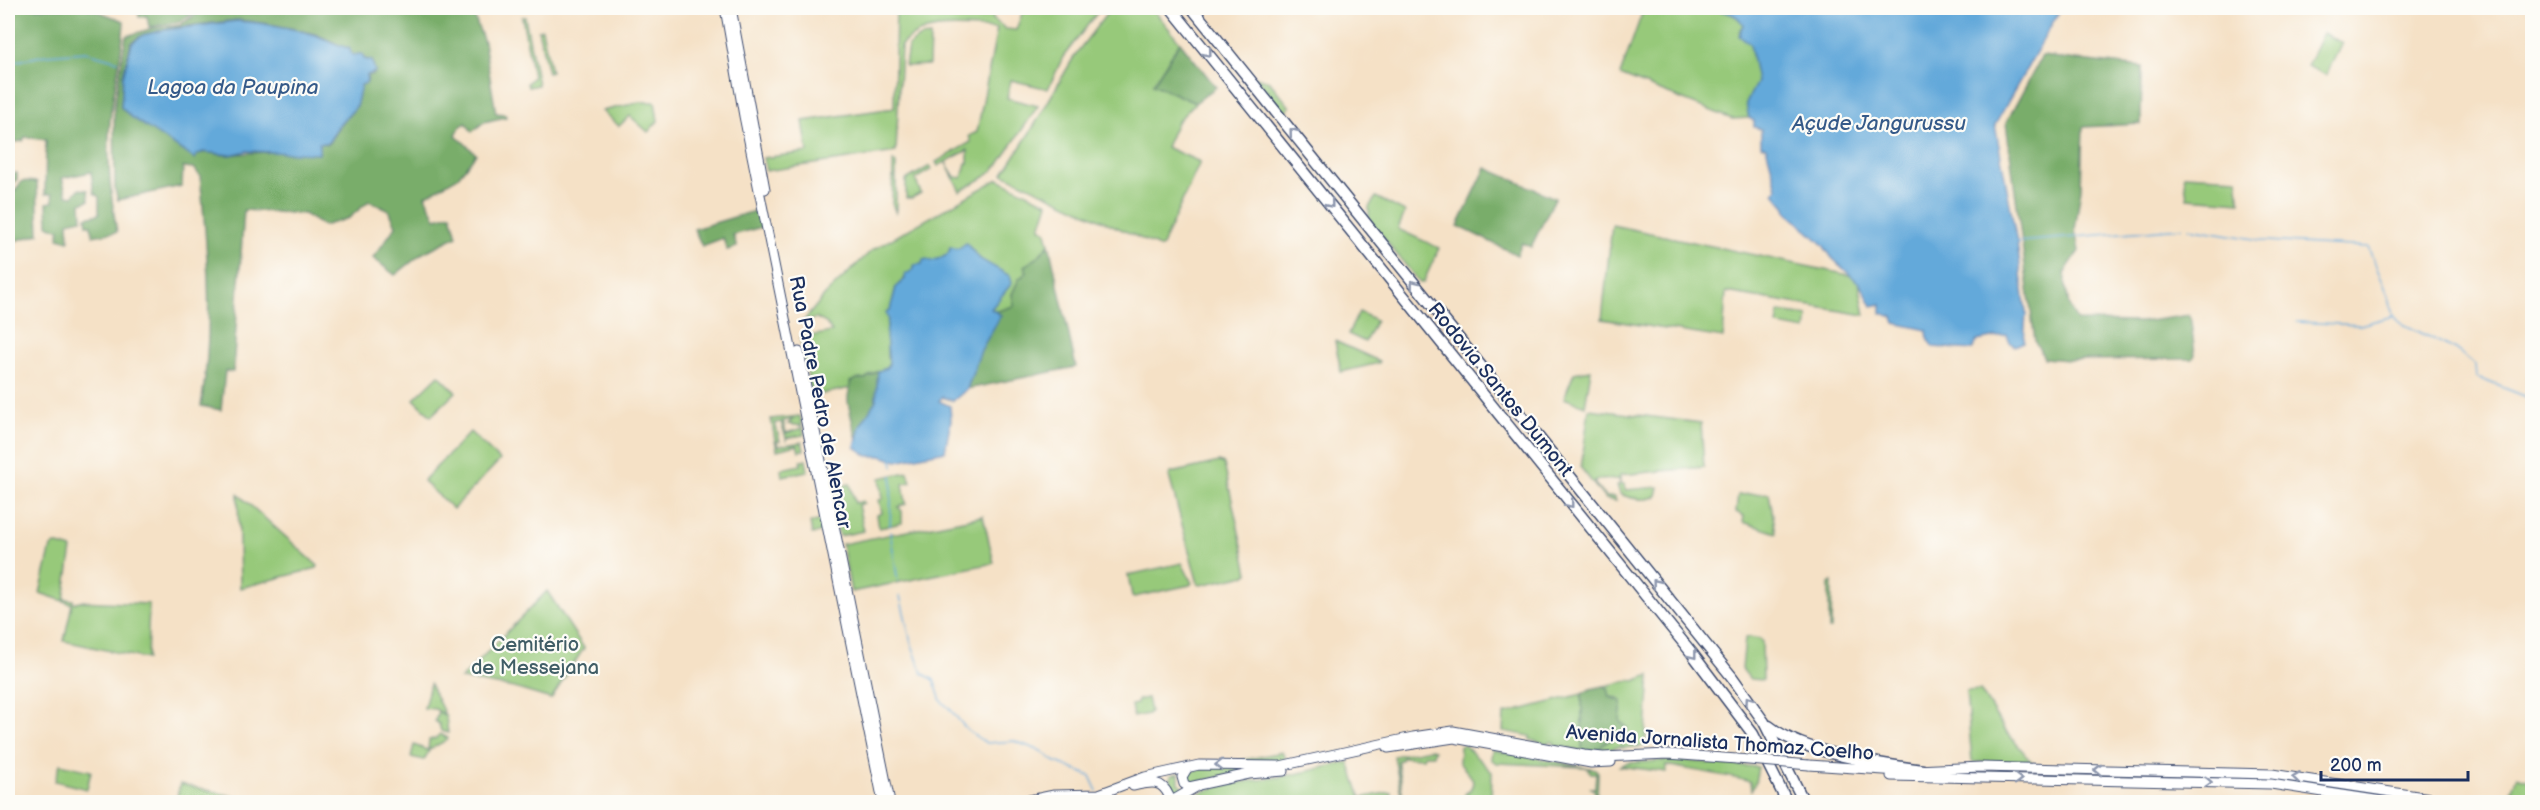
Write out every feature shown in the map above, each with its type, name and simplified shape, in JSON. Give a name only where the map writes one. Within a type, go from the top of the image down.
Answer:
[{"type":"highway","name":"Rodovia Santos Dumont","points":[[1171,8],[1691,652],[1753,734],[1787,802]]},
{"type":"highway","name":"Rodovia Santos Dumont","points":[[1192,8],[1732,677],[1764,722],[1804,802]]},
{"type":"highway","points":[[1764,722],[1780,734],[1804,744],[1880,763],[1923,770]]},
{"type":"main road","name":"Rua Padre Pedro de Alencar","points":[[725,8],[884,789],[890,802]]},
{"type":"main road","name":"Rua Padre Pedro de Alencar","points":[[731,8],[761,183]]},
{"type":"main road","name":"Avenida Jornalista Thomaz Coelho","points":[[1109,792],[1145,777],[1199,765],[1280,766],[1456,730],[1603,757],[1668,754],[1907,777],[2271,779],[2457,802]]},
{"type":"main road","name":"Avenida Jornalista Thomaz Coelho","points":[[1169,799],[1201,785],[1249,774],[1292,770],[1445,739],[1464,740],[1591,763],[1666,758],[1737,761]]},
{"type":"main road","points":[[1188,767],[1183,774],[1184,784],[1189,787],[1201,785]]},
{"type":"main road","name":"Avenida Jornalista Thomaz Coelho","points":[[1809,767],[1886,770],[1981,767],[2228,778]]},
{"type":"main road","name":"Avenida Jornalista Thomaz Coelho","points":[[2271,779],[2388,802]]},
{"type":"main road","points":[[1020,802],[1054,795],[1089,795],[1109,792],[1153,782],[1161,784],[1169,799]]},
{"type":"main road","name":"Rua Padre Pedro de Alencar","points":[[883,802],[884,789]]},
{"type":"main road","points":[[448,801],[463,802]]},
{"type":"green space","points":[[1698,7],[1726,12],[1737,17],[1743,25],[1739,32],[1750,44],[1757,74],[1757,82],[1746,103],[1749,118],[1732,119],[1620,75],[1644,8]]},
{"type":"green space","points":[[8,8],[92,9],[124,21],[109,142],[111,188],[117,232],[93,236],[91,225],[87,225],[86,217],[99,214],[99,197],[94,193],[91,172],[62,178],[67,195],[73,196],[79,189],[88,190],[89,200],[81,203],[82,219],[68,222],[69,241],[58,238],[60,230],[48,225],[47,203],[53,202],[52,194],[45,194],[46,140],[25,137],[23,141],[8,143]]},
{"type":"green space","points":[[130,8],[220,8],[199,10],[179,22],[149,27],[147,16],[139,17],[138,9]]},
{"type":"green space","points":[[235,8],[471,8],[484,42],[496,113],[505,114],[506,117],[484,122],[472,132],[466,123],[460,127],[456,135],[476,154],[458,177],[425,196],[436,218],[451,214],[457,236],[423,253],[395,275],[373,258],[396,226],[389,210],[369,201],[349,218],[323,226],[304,214],[244,210],[233,372],[225,371],[221,410],[201,406],[209,320],[200,176],[194,168],[183,167],[182,186],[118,200],[115,190],[114,108],[126,36],[153,28],[180,25],[200,12]],"holes":[[[237,20],[276,25],[315,34],[349,48],[352,55],[362,54],[364,59],[372,60],[375,72],[373,75],[368,75],[367,83],[361,85],[356,107],[339,127],[329,144],[319,143],[319,154],[284,151],[229,155],[201,153],[195,159],[121,107],[123,76],[131,42],[143,35],[171,28]]]},
{"type":"green space","points":[[896,8],[992,8],[993,19],[1006,29],[1016,30],[1024,8],[1101,8],[1063,57],[1048,89],[1011,80],[1007,98],[1038,106],[999,164],[985,177],[960,191],[946,163],[955,177],[962,178],[966,163],[968,163],[968,150],[938,166],[936,162],[971,142],[969,136],[977,132],[997,29],[946,27],[933,29],[911,37],[901,45],[896,152],[766,171],[763,158],[808,152],[803,121],[894,108]]},
{"type":"green space","points":[[1111,8],[1152,8],[1180,42],[1153,84],[1195,103],[1177,122],[1166,147],[1200,162],[1161,248],[1003,174],[1075,55]]},
{"type":"green space","points":[[522,17],[525,17],[538,85],[528,87],[527,83],[533,77]]},
{"type":"green space","points":[[542,29],[551,72],[548,73],[538,30]]},
{"type":"green space","points":[[2323,33],[2342,43],[2326,75],[2307,66]]},
{"type":"green space","points":[[930,36],[929,65],[905,66],[908,46],[920,37]]},
{"type":"green space","points":[[1180,42],[1216,87],[1195,103],[1153,84]]},
{"type":"green space","points":[[2042,56],[2142,67],[2141,124],[2083,127],[2081,188],[2075,230],[2079,251],[2064,273],[2069,306],[2077,321],[2141,322],[2190,315],[2195,354],[2193,359],[2068,360],[2044,358],[2035,341],[2006,123]]},
{"type":"green space","points":[[1253,76],[1269,81],[1290,107],[1284,113]]},
{"type":"green space","points":[[641,102],[655,102],[658,121],[648,132],[630,116],[619,126],[602,111]]},
{"type":"green space","points":[[893,161],[896,163],[896,214],[892,203]]},
{"type":"green space","points":[[930,166],[932,169],[915,179],[921,193],[912,198],[906,198],[906,180]]},
{"type":"green space","points":[[1486,168],[1555,198],[1531,247],[1522,243],[1517,255],[1458,226]]},
{"type":"green space","points":[[17,173],[17,179],[10,188],[14,192],[22,181],[37,182],[39,234],[8,243],[8,174]]},
{"type":"green space","points":[[2184,175],[2237,178],[2240,202],[2187,198]]},
{"type":"green space","points":[[998,179],[1048,203],[1040,228],[1046,232],[1049,244],[1037,258],[1025,266],[1027,272],[1019,279],[1012,294],[1014,306],[995,312],[991,309],[1005,291],[1010,277],[980,259],[970,248],[950,247],[948,255],[914,269],[896,287],[887,324],[887,358],[890,361],[886,368],[851,388],[812,396],[800,338],[832,332],[826,323],[816,318],[802,323],[825,295],[872,250]]},
{"type":"green space","points":[[1376,197],[1405,212],[1398,229],[1439,248],[1423,283],[1420,283],[1369,220],[1369,207]]},
{"type":"green space","points":[[758,210],[762,227],[733,235],[737,247],[727,250],[723,238],[702,246],[694,229]]},
{"type":"green space","points":[[1612,225],[1858,277],[1865,315],[1726,292],[1723,338],[1602,319]]},
{"type":"green space","points":[[1049,244],[1076,367],[967,389],[981,350],[1000,315],[992,311],[1014,306],[1012,294],[1019,279],[1027,272],[1024,266],[1037,258]]},
{"type":"green space","points":[[1359,312],[1376,320],[1365,342],[1348,334]]},
{"type":"green space","points":[[1779,312],[1808,316],[1806,330],[1777,325]]},
{"type":"green space","points":[[1335,341],[1379,361],[1379,363],[1341,372]]},
{"type":"green space","points":[[1591,370],[1585,406],[1564,398],[1574,373]]},
{"type":"green space","points":[[878,371],[876,400],[857,439],[848,401],[850,382],[865,379]]},
{"type":"green space","points":[[439,375],[456,392],[431,416],[414,399]]},
{"type":"green space","points":[[1589,409],[1701,423],[1704,467],[1620,475],[1620,484],[1624,484],[1625,490],[1659,487],[1657,496],[1648,499],[1620,494],[1617,485],[1620,485],[1619,479],[1597,480],[1594,483],[1606,497],[1614,497],[1616,501],[1605,499],[1581,468]]},
{"type":"green space","points":[[800,416],[802,426],[788,424],[793,419],[783,421],[786,433],[803,428],[804,435],[786,438],[781,422],[775,423],[780,441],[777,441],[778,446],[802,442],[804,450],[799,451],[797,445],[777,450],[771,419]]},
{"type":"green space","points":[[470,432],[500,460],[453,509],[423,481]]},
{"type":"green space","points":[[806,460],[808,471],[782,476],[781,469],[801,465],[801,461]]},
{"type":"green space","points":[[1219,462],[1224,464],[1248,573],[1201,585],[1198,584],[1169,476],[1171,473]]},
{"type":"green space","points":[[908,472],[911,482],[903,484],[906,504],[898,507],[902,511],[902,523],[879,528],[877,515],[882,513],[879,500],[883,499],[880,478]]},
{"type":"green space","points":[[850,484],[855,503],[863,501],[864,503],[858,505],[864,531],[839,536],[830,489]]},
{"type":"green space","points":[[1769,493],[1776,533],[1743,522],[1744,516],[1736,512],[1738,495]]},
{"type":"green space","points":[[238,494],[318,566],[317,568],[240,588]]},
{"type":"green space","points":[[983,516],[994,563],[851,592],[842,544]]},
{"type":"green space","points":[[821,520],[824,532],[812,534],[810,523]]},
{"type":"green space","points":[[55,544],[72,549],[64,599],[73,600],[73,603],[80,601],[149,604],[147,659],[64,641],[72,604],[40,593],[51,547]]},
{"type":"green space","points":[[1182,563],[1192,583],[1190,585],[1132,596],[1128,575]]},
{"type":"green space","points":[[1832,582],[1831,629],[1829,629],[1829,584]]},
{"type":"green space","name":"Cemitério de Messejana","points":[[547,591],[584,648],[551,699],[514,688],[461,679]]},
{"type":"green space","points":[[1745,638],[1760,639],[1762,642],[1763,680],[1750,679],[1742,669]]},
{"type":"green space","points":[[1650,675],[1645,746],[1622,748],[1622,746],[1597,752],[1598,747],[1607,741],[1622,738],[1627,732],[1627,727],[1620,722],[1619,698],[1609,697],[1608,688],[1604,686],[1634,681]]},
{"type":"green space","points":[[430,684],[445,715],[435,709],[424,708]]},
{"type":"green space","points":[[1604,686],[1608,688],[1610,697],[1622,701],[1620,722],[1628,728],[1622,738],[1607,741],[1597,751],[1582,751],[1582,694],[1590,689]]},
{"type":"green space","points":[[1980,690],[2004,729],[2033,763],[1972,762],[1966,691]]},
{"type":"green space","points":[[1582,694],[1582,751],[1554,745],[1554,742],[1548,744],[1530,740],[1530,736],[1503,731],[1504,714]]},
{"type":"green space","points":[[1147,698],[1150,711],[1148,714],[1133,717],[1131,705]]},
{"type":"green space","points":[[438,711],[446,717],[448,733],[441,731],[439,724],[435,721]]},
{"type":"green space","points":[[440,734],[448,738],[447,740],[428,750],[429,740]]},
{"type":"green space","points":[[414,745],[429,751],[424,760],[411,757]]},
{"type":"green space","points":[[1464,745],[1492,772],[1491,802],[1464,802],[1465,794],[1470,790],[1473,782],[1470,774],[1459,763],[1460,746]]},
{"type":"green space","points":[[1434,750],[1433,755],[1424,755],[1423,758],[1402,757],[1398,760],[1402,799],[1394,756]]},
{"type":"green space","points":[[1492,750],[1584,767],[1496,763],[1491,759]]},
{"type":"green space","points":[[1282,752],[1285,763],[1234,762]]},
{"type":"green space","points":[[1675,760],[1758,767],[1751,790],[1750,782],[1666,765],[1666,772],[1620,766],[1627,763]]},
{"type":"green space","points":[[1349,762],[1361,798],[1391,792],[1393,802],[1188,802],[1190,798],[1201,792],[1224,785],[1285,776]]},
{"type":"green space","points":[[60,764],[91,771],[87,789],[55,781]]},
{"type":"green space","points":[[1206,767],[1257,768],[1189,784],[1186,775],[1188,772]]},
{"type":"green space","points":[[1586,767],[1598,772],[1597,802],[1595,802],[1595,791],[1591,788],[1595,788],[1596,773],[1591,773]]},
{"type":"green space","points":[[1179,773],[1179,783],[1186,789],[1171,798],[1171,775]]},
{"type":"green space","points":[[2517,776],[2532,781],[2532,802],[2510,794]]},
{"type":"green space","points":[[180,784],[258,802],[176,802]]},
{"type":"water","name":"Açude Jangurussu","points":[[1711,8],[2061,8],[1995,125],[2017,242],[2026,313],[2024,342],[2015,346],[2010,343],[2007,335],[1977,341],[1972,350],[1933,347],[1928,340],[1927,330],[1895,323],[1893,317],[1881,313],[1881,304],[1872,306],[1861,285],[1787,212],[1786,207],[1774,193],[1777,188],[1766,147],[1761,145],[1761,129],[1754,127],[1754,121],[1749,118],[1746,103],[1757,82],[1750,44],[1739,36],[1743,25],[1737,17]]},
{"type":"water","name":"Lagoa da Paupina","points":[[237,21],[276,26],[315,35],[349,48],[352,55],[362,54],[364,59],[372,61],[375,72],[367,75],[366,83],[361,85],[356,107],[338,126],[328,143],[319,143],[319,154],[247,151],[230,155],[203,152],[196,155],[195,159],[131,117],[121,107],[123,76],[132,43],[143,35],[165,30]]},
{"type":"water","points":[[966,243],[980,259],[1010,276],[1012,283],[991,309],[1001,315],[981,350],[967,389],[953,401],[942,397],[939,401],[950,406],[951,420],[945,451],[897,461],[881,456],[868,456],[855,447],[860,426],[876,400],[878,371],[889,364],[886,312],[890,310],[896,287],[905,279],[905,275],[914,269],[914,265],[922,264],[923,260],[931,261],[941,258],[948,253],[950,247],[958,249]]},
{"type":"waterway","points":[[8,63],[46,55],[86,52],[118,61]]},
{"type":"waterway","points":[[2017,242],[2181,228]]},
{"type":"waterway","points":[[2189,228],[2266,241],[2368,247],[2389,297],[2393,316],[2399,322],[2460,352],[2475,365],[2476,377],[2532,399]]},
{"type":"waterway","points":[[2297,322],[2360,325],[2393,316]]},
{"type":"waterway","points":[[892,459],[893,466]]},
{"type":"waterway","points":[[890,526],[892,475]]},
{"type":"waterway","points":[[890,532],[898,582]]},
{"type":"waterway","points":[[900,596],[911,642],[922,673],[934,680],[941,701],[968,731],[986,743],[1014,741],[1041,751],[1054,761],[1090,776],[1097,791]]}]
